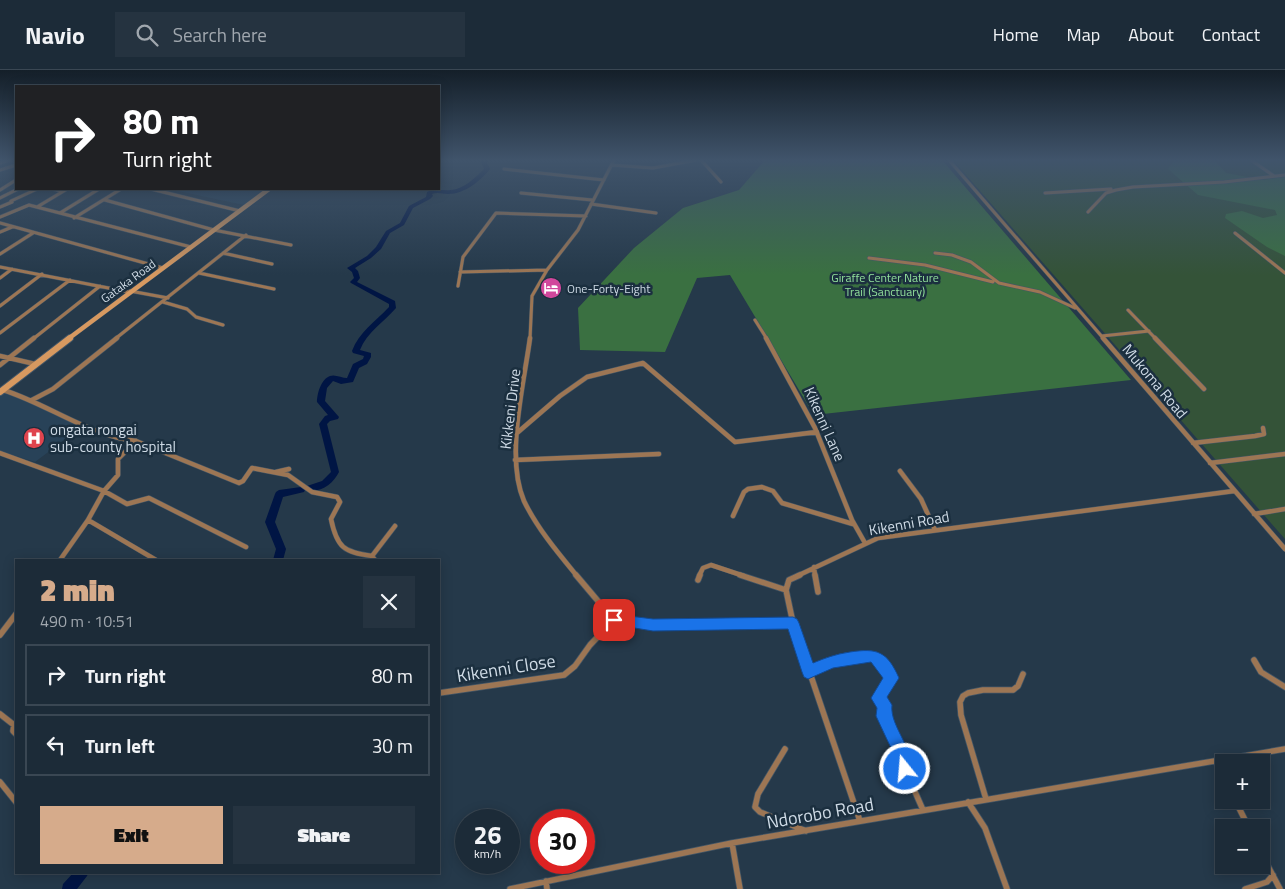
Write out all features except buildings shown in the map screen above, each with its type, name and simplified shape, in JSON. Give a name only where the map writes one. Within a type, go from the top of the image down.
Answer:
[{"type":"street","points":[[2,198],[11,202],[16,209]]},
{"type":"street","points":[[0,207],[19,198]]},
{"type":"street","points":[[37,207],[51,198]]},
{"type":"street","points":[[60,214],[85,198]]},
{"type":"street","points":[[74,218],[108,198]]},
{"type":"street","points":[[188,198],[240,211]]},
{"type":"street","name":"Gataka Road","points":[[2,391],[130,291],[257,198]]},
{"type":"street","points":[[562,198],[656,213]]},
{"type":"street","name":"Kikkeni Drive","points":[[594,198],[586,216],[532,296],[530,336],[515,460],[524,500],[549,541],[586,589],[614,620]]},
{"type":"street","name":"Mukoma Road","points":[[983,198],[1285,549]]},
{"type":"street","points":[[1088,212],[1102,198]]},
{"type":"street","points":[[105,200],[214,230],[291,245]]},
{"type":"street","points":[[0,217],[27,205],[191,247]]},
{"type":"street","points":[[458,286],[463,257],[496,213],[586,216]]},
{"type":"street","points":[[0,223],[163,268]]},
{"type":"street","points":[[0,232],[12,227]]},
{"type":"street","points":[[0,254],[33,233]]},
{"type":"street","points":[[1235,233],[1285,273]]},
{"type":"street","points":[[32,400],[53,389],[246,235]]},
{"type":"street","points":[[936,252],[952,255],[971,262],[1000,284]]},
{"type":"street","points":[[224,253],[272,264]]},
{"type":"street","points":[[869,258],[925,265],[1040,292],[1080,311]]},
{"type":"street","points":[[0,267],[168,298]]},
{"type":"street","points":[[0,278],[12,269]]},
{"type":"street","points":[[460,272],[548,270]]},
{"type":"street","points":[[199,273],[274,289]]},
{"type":"street","points":[[0,306],[42,274]]},
{"type":"street","points":[[0,333],[70,280]]},
{"type":"street","points":[[0,365],[100,286]]},
{"type":"street","points":[[163,302],[187,309],[200,318],[223,325]]},
{"type":"street","points":[[1128,310],[1204,389]]},
{"type":"street","name":"Kikenni Lane","points":[[755,320],[802,398],[853,524],[864,543]]},
{"type":"street","points":[[1102,336],[1149,331]]},
{"type":"street","points":[[0,356],[35,364]]},
{"type":"street","points":[[517,433],[560,396],[587,377],[643,363],[734,442],[817,432]]},
{"type":"street","points":[[2,391],[32,400],[126,441],[136,441],[239,482],[243,481],[251,468],[257,468],[292,477],[312,492],[337,497],[340,502],[331,519],[337,543],[346,551],[373,558],[395,526]]},
{"type":"street","points":[[1193,443],[1255,436],[1264,434],[1263,428]]},
{"type":"street","points":[[61,559],[88,520],[104,491],[118,475],[116,463],[118,459],[136,441]]},
{"type":"street","points":[[0,453],[104,491],[129,504],[149,498],[246,547]]},
{"type":"street","points":[[515,460],[659,454]]},
{"type":"street","points":[[1210,462],[1285,454]]},
{"type":"street","points":[[275,472],[289,469]]},
{"type":"street","points":[[900,471],[921,499],[935,530]]},
{"type":"street","points":[[732,516],[744,492],[748,489],[762,487],[773,491],[782,503],[853,524]]},
{"type":"street","name":"Kikenni Road","points":[[786,590],[789,580],[814,567],[864,543],[893,535],[1234,491]]},
{"type":"street","points":[[1254,514],[1285,509]]},
{"type":"street","points":[[88,520],[154,559]]},
{"type":"street","points":[[698,580],[704,566],[711,565],[786,590],[793,623],[808,672],[860,821]]},
{"type":"street","points":[[814,567],[818,592]]},
{"type":"street","points":[[0,635],[15,615]]},
{"type":"street","points":[[614,620],[653,625],[793,623]]},
{"type":"street","name":"Kikenni Close","points":[[440,693],[564,675],[575,666],[590,645],[614,620]]},
{"type":"street","points":[[808,672],[832,661],[869,655],[876,658],[887,670],[892,680],[878,698],[885,705],[883,716],[898,746],[905,769],[923,810]]},
{"type":"street","points":[[1254,660],[1261,672],[1285,687]]},
{"type":"street","points":[[986,799],[960,702],[963,696],[972,691],[985,689],[1013,690],[1018,686],[1024,674]]},
{"type":"street","points":[[0,714],[14,726],[13,731],[15,733]]},
{"type":"street","points":[[785,749],[780,762],[757,797],[755,806],[760,812],[808,832]]},
{"type":"street","name":"Ndorobo Road","points":[[1258,754],[1285,749]]},
{"type":"street","name":"Ndorobo Road","points":[[510,889],[546,885],[732,843],[808,832],[968,802],[1215,762]]},
{"type":"street","points":[[0,782],[15,801]]},
{"type":"street","points":[[968,802],[985,828],[1006,889]]},
{"type":"street","points":[[732,843],[740,889]]},
{"type":"street","points":[[1270,870],[1280,889]]},
{"type":"street","points":[[1245,889],[1267,882],[1273,875]]},
{"type":"shaded area","points":[[212,198],[253,198],[244,205]]},
{"type":"shaded area","name":"ongata rongai sub-county hospital","points":[[4,391],[84,425],[35,462],[0,451],[0,395]]},
{"type":"green space","name":"Giraffe Center Nature Trail (Sanctuary)","points":[[713,198],[975,198],[1131,380],[814,415],[730,275],[697,278],[665,352],[580,350],[578,308],[634,248],[683,208]]},
{"type":"green space","points":[[986,198],[1285,198],[1285,539]]},
{"type":"green space","points":[[1215,198],[1285,198],[1285,256],[1267,247],[1225,218],[1226,214],[1242,211],[1263,218],[1277,215],[1275,210]]},
{"type":"waterway","points":[[310,488],[325,483],[335,472],[323,424],[328,418],[335,417],[321,402],[323,388],[332,378],[341,381],[350,380],[356,366],[366,361],[368,355],[356,351],[358,345],[366,333],[392,308],[393,303],[353,282],[357,278],[355,271],[350,268],[369,257],[379,248],[388,232],[402,224],[411,207],[428,198]]},
{"type":"waterway","points":[[278,559],[281,549],[270,522],[279,494],[301,490]]},
{"type":"waterway","points":[[68,889],[81,874]]},
{"type":"place","name":"One-Forty-Eight","points":[[551,288]]},
{"type":"place","name":"ongata rongai sub-county hospital","points":[[34,438]]},
{"type":"route","points":[[614,620],[653,625],[793,623],[808,672],[832,661],[869,655],[874,656],[892,678],[878,698],[885,705],[883,716],[898,746],[905,769]]}]
